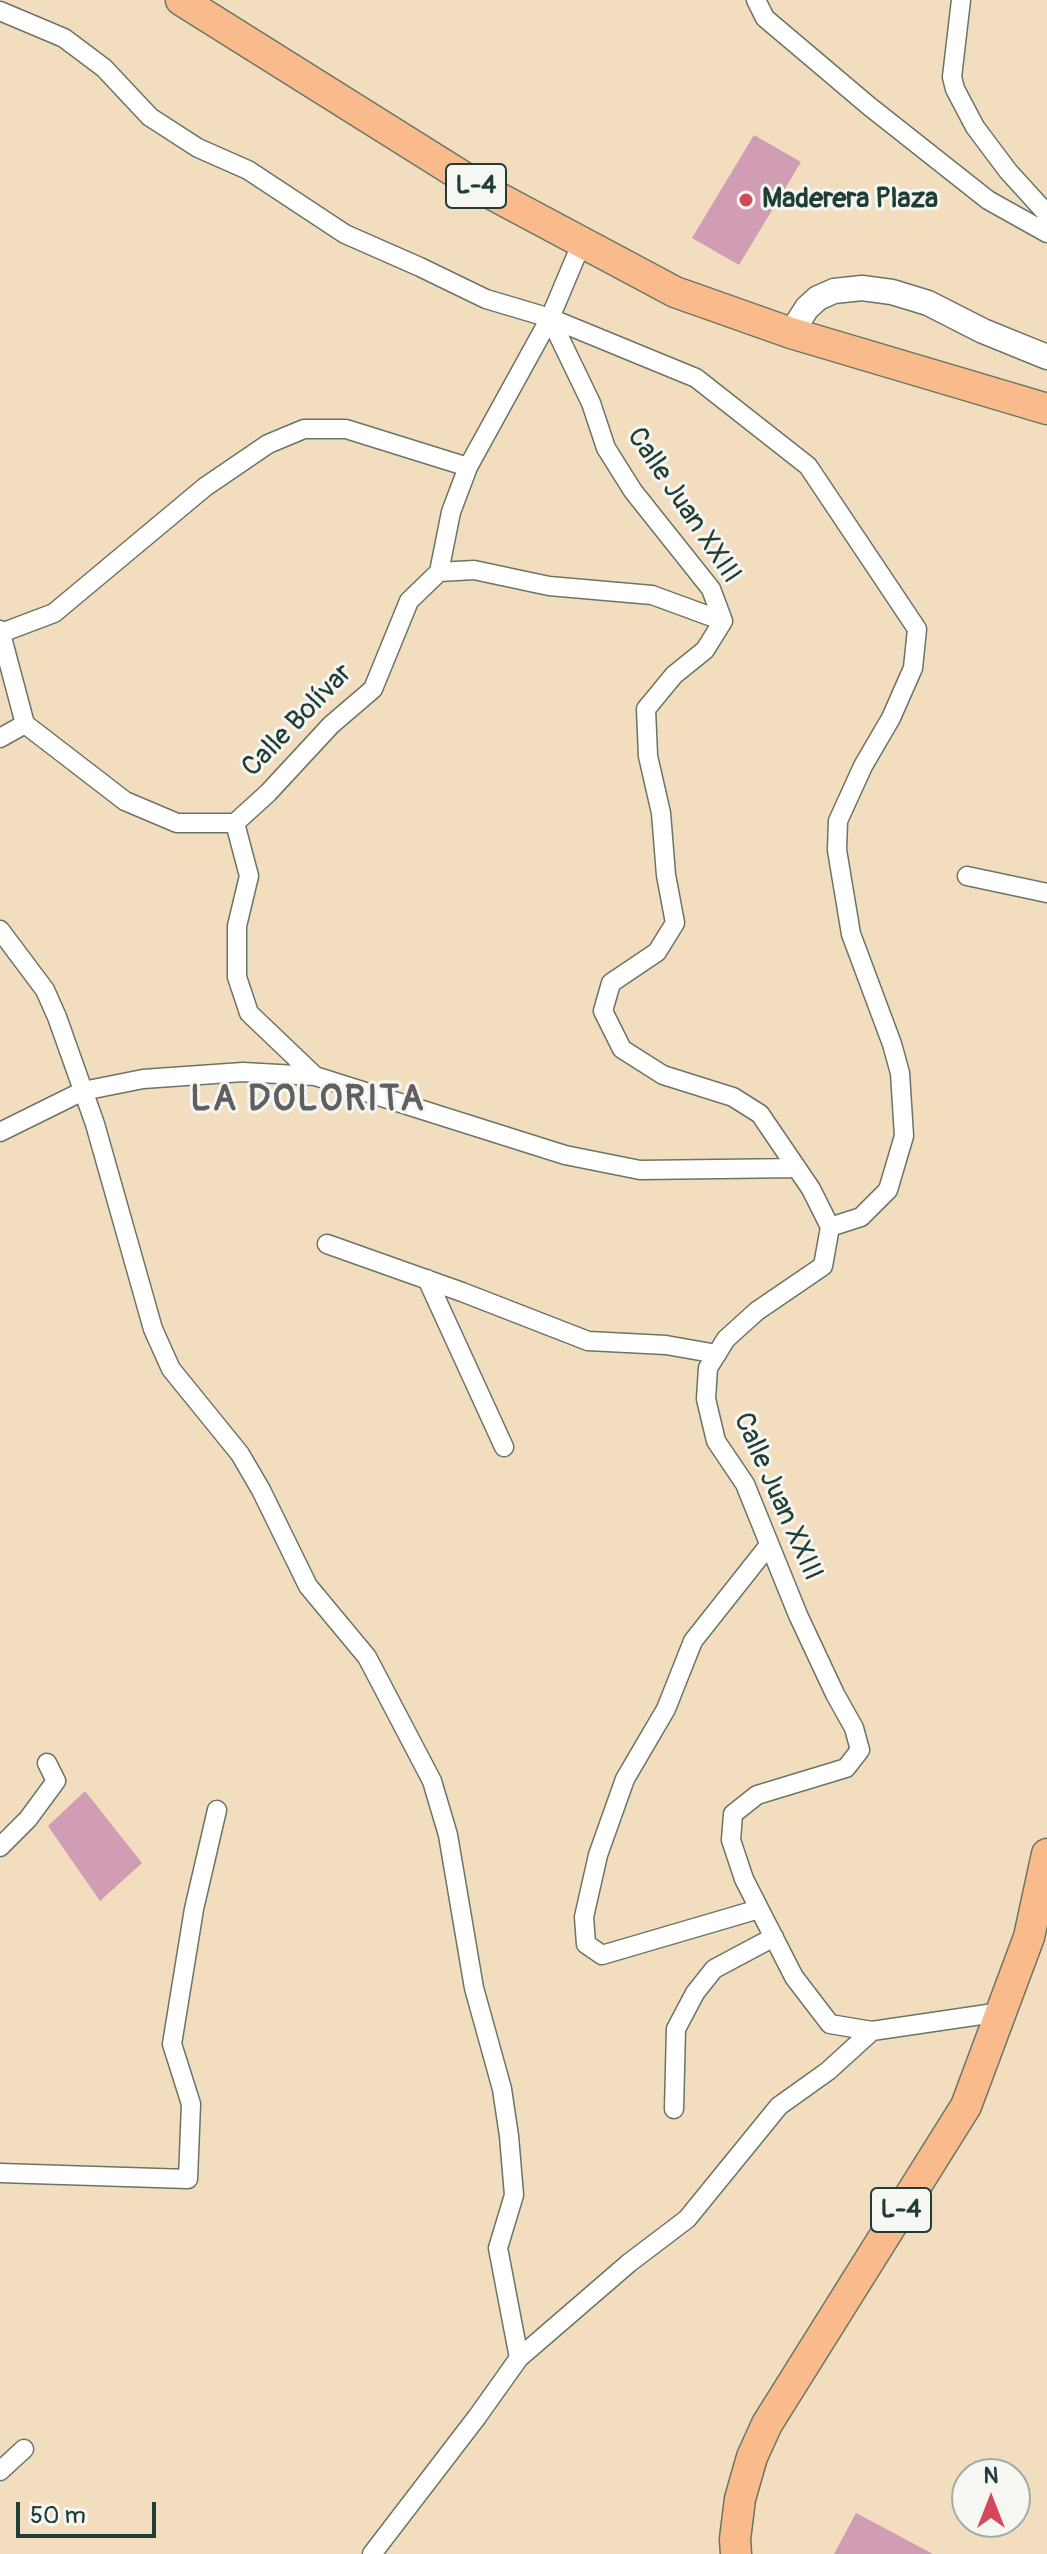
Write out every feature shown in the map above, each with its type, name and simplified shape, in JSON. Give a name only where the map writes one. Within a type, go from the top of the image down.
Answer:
[{"type":"main road","name":"L-4","points":[[181,0],[484,190],[675,292],[791,333],[1047,409]]},
{"type":"main road","name":"L-4","points":[[736,2554],[740,2499],[752,2457],[767,2424],[966,2106],[1001,2012],[1038,1942],[1047,1854]]},
{"type":"street","points":[[756,0],[765,18],[869,106],[988,200],[1047,233]]},
{"type":"street","points":[[961,0],[952,77],[955,89],[983,138],[1047,214]]},
{"type":"street","points":[[0,11],[64,38],[104,68],[150,117],[198,148],[248,170],[345,234],[486,299],[550,318],[696,378],[808,466],[917,629],[913,668],[891,718],[850,794],[838,821],[837,836],[851,934],[900,1073],[904,1136],[888,1190],[861,1217],[830,1227]]},
{"type":"street","points":[[582,242],[550,318],[468,467],[451,512],[439,572],[474,570],[549,586],[652,595],[723,621]]},
{"type":"street","points":[[791,333],[807,308],[818,298],[834,291],[862,288],[892,292],[928,303],[983,331],[1047,357]]},
{"type":"street","name":"Calle Juan XXIII","points":[[550,318],[591,403],[606,448],[633,491],[711,589],[723,621],[705,650],[674,675],[646,709],[648,756],[661,813],[666,875],[675,923],[657,952],[611,983],[603,1011],[622,1049],[663,1075],[733,1097],[760,1114],[811,1189],[830,1227],[823,1266],[757,1311],[726,1339],[708,1368],[706,1399],[716,1441],[745,1484],[823,1668],[854,1728],[860,1750],[846,1768],[757,1795],[733,1814],[731,1840],[744,1879],[794,1977],[830,2024],[872,2031],[1001,2012]]},
{"type":"street","points":[[315,1076],[249,1013],[237,977],[237,926],[249,876],[235,823],[177,823],[125,801],[25,724],[1,631],[54,613],[205,487],[268,444],[304,429],[346,429],[468,467]]},
{"type":"street","name":"Calle Bolívar","points":[[235,823],[268,793],[331,725],[373,689],[409,601],[439,572]]},
{"type":"street","points":[[0,738],[25,724]]},
{"type":"street","points":[[967,876],[1047,893]]},
{"type":"street","points":[[0,930],[45,990],[111,1178],[153,1329],[171,1369],[240,1454],[308,1586],[367,1657],[432,1781],[448,1835],[474,1988],[502,2089],[514,2195],[498,2248],[519,2358]]},
{"type":"street","points":[[0,1132],[83,1091],[143,1079],[243,1072],[315,1076],[565,1155],[640,1170],[797,1168]]},
{"type":"street","points":[[327,1244],[588,1341],[666,1345],[717,1354]]},
{"type":"street","points":[[427,1279],[504,1447]]},
{"type":"street","points":[[759,1909],[602,1955],[586,1944],[584,1917],[598,1855],[625,1779],[666,1709],[693,1641],[769,1545]]},
{"type":"street","points":[[0,1847],[28,1819],[56,1781],[47,1763]]},
{"type":"street","points":[[0,2173],[188,2179],[191,2104],[172,2044],[194,1909],[217,1810]]},
{"type":"street","points":[[674,2109],[676,2029],[695,1993],[714,1969],[774,1937]]},
{"type":"street","points":[[372,2554],[519,2358],[629,2263],[687,2219],[779,2106],[828,2071],[872,2031]]},
{"type":"street","points":[[0,2471],[24,2449]]},
{"type":"building","name":"Maderera Plaza","points":[[754,135],[801,162],[739,265],[692,238]]},
{"type":"building","points":[[85,1791],[142,1863],[100,1901],[48,1826]]},
{"type":"building","points":[[856,2513],[933,2554],[834,2554]]},
{"type":"place","name":"Maderera Plaza","points":[[746,200]]},
{"type":"district","name":"LA DOLORITA","points":[[308,1101]]}]
